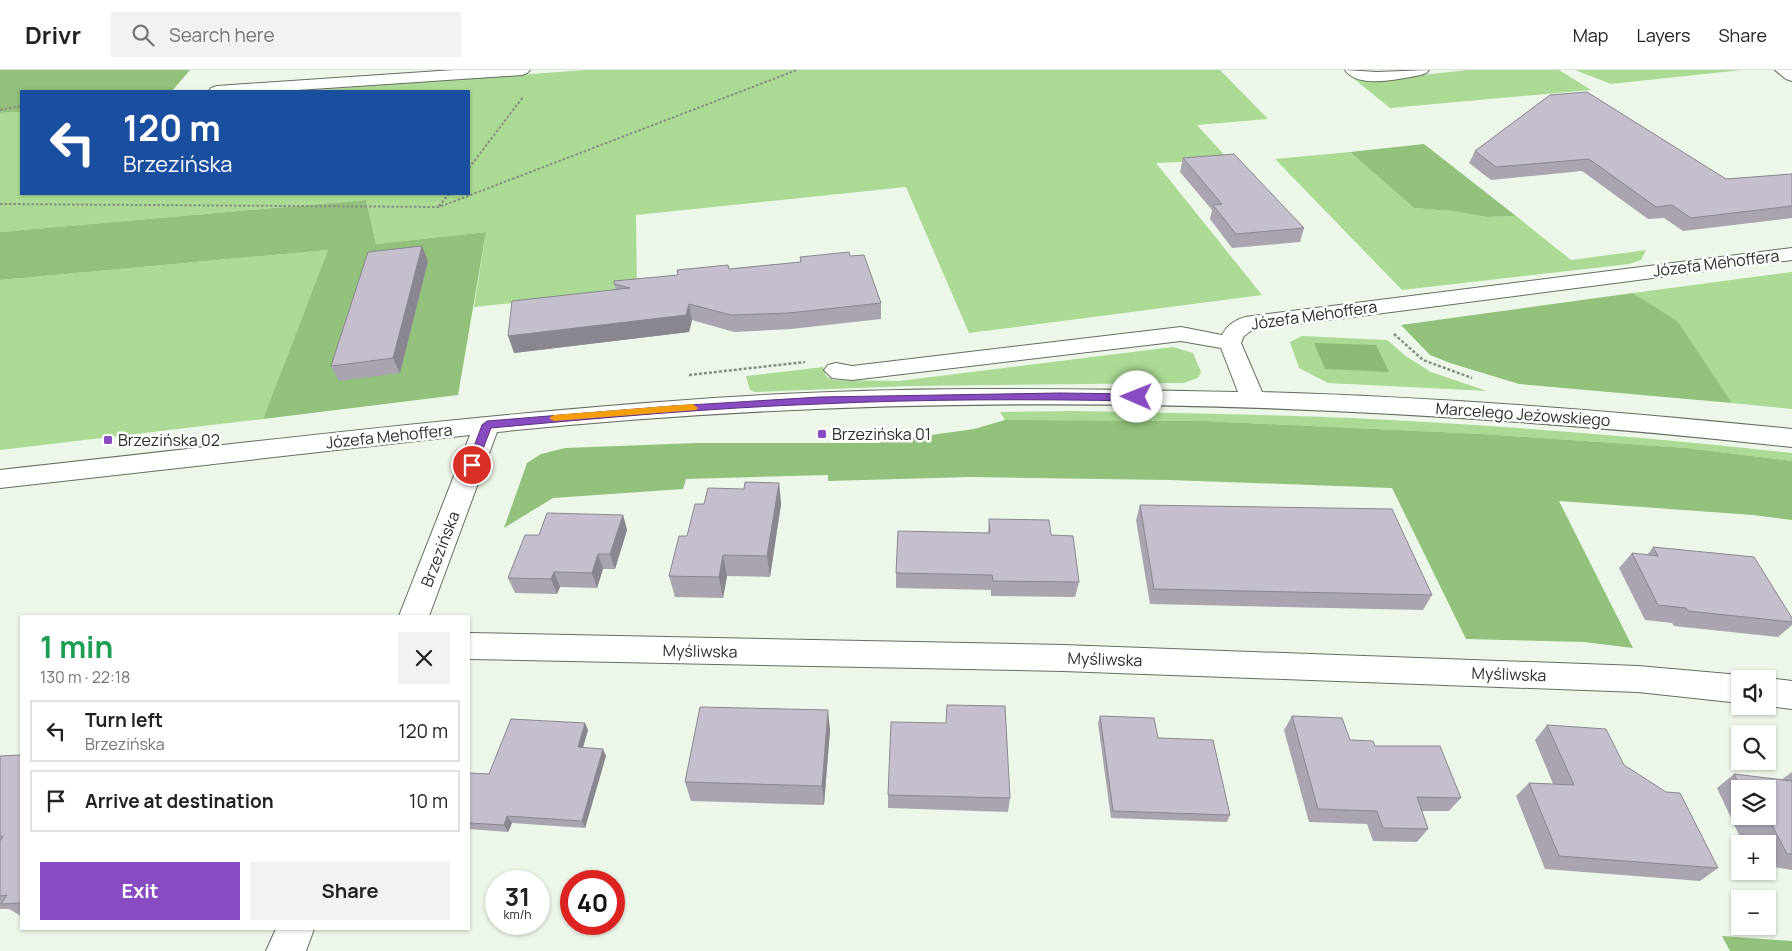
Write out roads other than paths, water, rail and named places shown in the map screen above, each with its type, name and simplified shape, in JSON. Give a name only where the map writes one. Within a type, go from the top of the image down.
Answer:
[{"type":"street","points":[[232,90],[522,70]]},
{"type":"street","points":[[1353,70],[1358,74],[1376,77],[1421,70]]},
{"type":"street","points":[[1783,70],[1792,76]]},
{"type":"street","name":"Józefa Mehoffera","points":[[0,479],[487,425],[673,409],[820,400],[1060,396],[1253,399],[1230,343],[1234,332],[1245,324],[1792,254]]},
{"type":"street","points":[[836,370],[840,373],[852,373],[1181,334],[1230,343]]},
{"type":"street","name":"Marcelego Jeżowskiego","points":[[1253,399],[1470,410],[1691,426],[1792,438]]},
{"type":"street","name":"Brzezińska","points":[[414,615],[487,425]]},
{"type":"street","name":"Myśliwska","points":[[470,646],[1063,658],[1638,679],[1731,688]]},
{"type":"street","points":[[1776,693],[1792,695]]},
{"type":"street","points":[[286,951],[295,930]]},
{"type":"place","name":"Brzezińska 01","points":[[822,434]]},
{"type":"place","name":"Brzezińska 02","points":[[108,440]]}]
